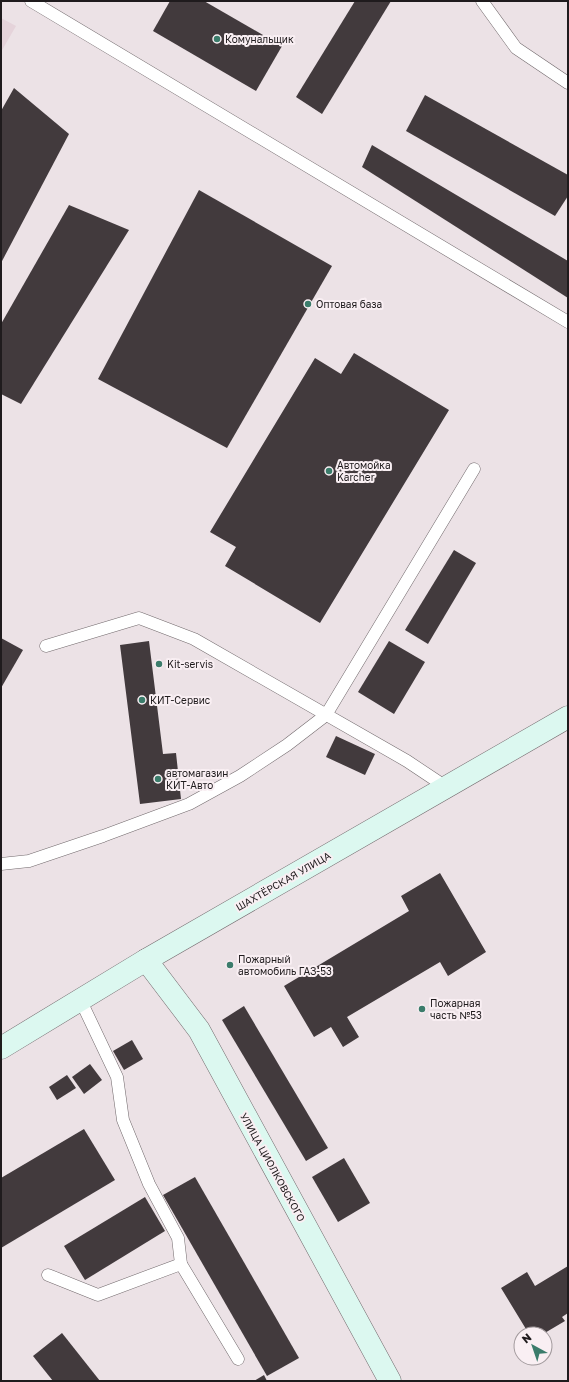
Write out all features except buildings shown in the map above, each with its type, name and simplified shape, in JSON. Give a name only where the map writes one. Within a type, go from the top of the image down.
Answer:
[{"type":"main road","name":"ШАХТЁРСКАЯ УЛИЦА","points":[[1,1048],[146,960],[568,717]]},
{"type":"main road","name":"УЛИЦА ЦИОЛКОВСКОГО","points":[[146,960],[199,1030],[390,1381]]},
{"type":"lane","points":[[31,1],[568,322]]},
{"type":"lane","points":[[482,1],[516,48],[568,83]]},
{"type":"lane","points":[[1,864],[29,861],[103,836],[189,804],[240,776],[287,745],[326,714],[474,469]]},
{"type":"lane","points":[[46,646],[139,618],[194,639],[407,761],[446,787]]},
{"type":"lane","points":[[80,999],[117,1077],[123,1120],[149,1184],[178,1238],[182,1264],[238,1360]]},
{"type":"lane","points":[[48,1275],[98,1295],[182,1264]]},
{"type":"shaded area","points":[[1,18],[16,26],[1,52]]},
{"type":"place","name":"Комунальщик","points":[[217,39]]},
{"type":"place","name":"Оптовая база","points":[[308,304]]},
{"type":"place","name":"Автомойка Karcher","points":[[329,471]]},
{"type":"place","name":"Kit-servis","points":[[159,664]]},
{"type":"place","name":"КИТ-Сервис","points":[[142,700]]},
{"type":"place","name":"автомагазин КИТ-Авто","points":[[158,779]]},
{"type":"place","name":"Пожарный автомобиль ГАЗ-53","points":[[230,965]]},
{"type":"place","name":"Пожарная часть №53","points":[[422,1009]]}]
